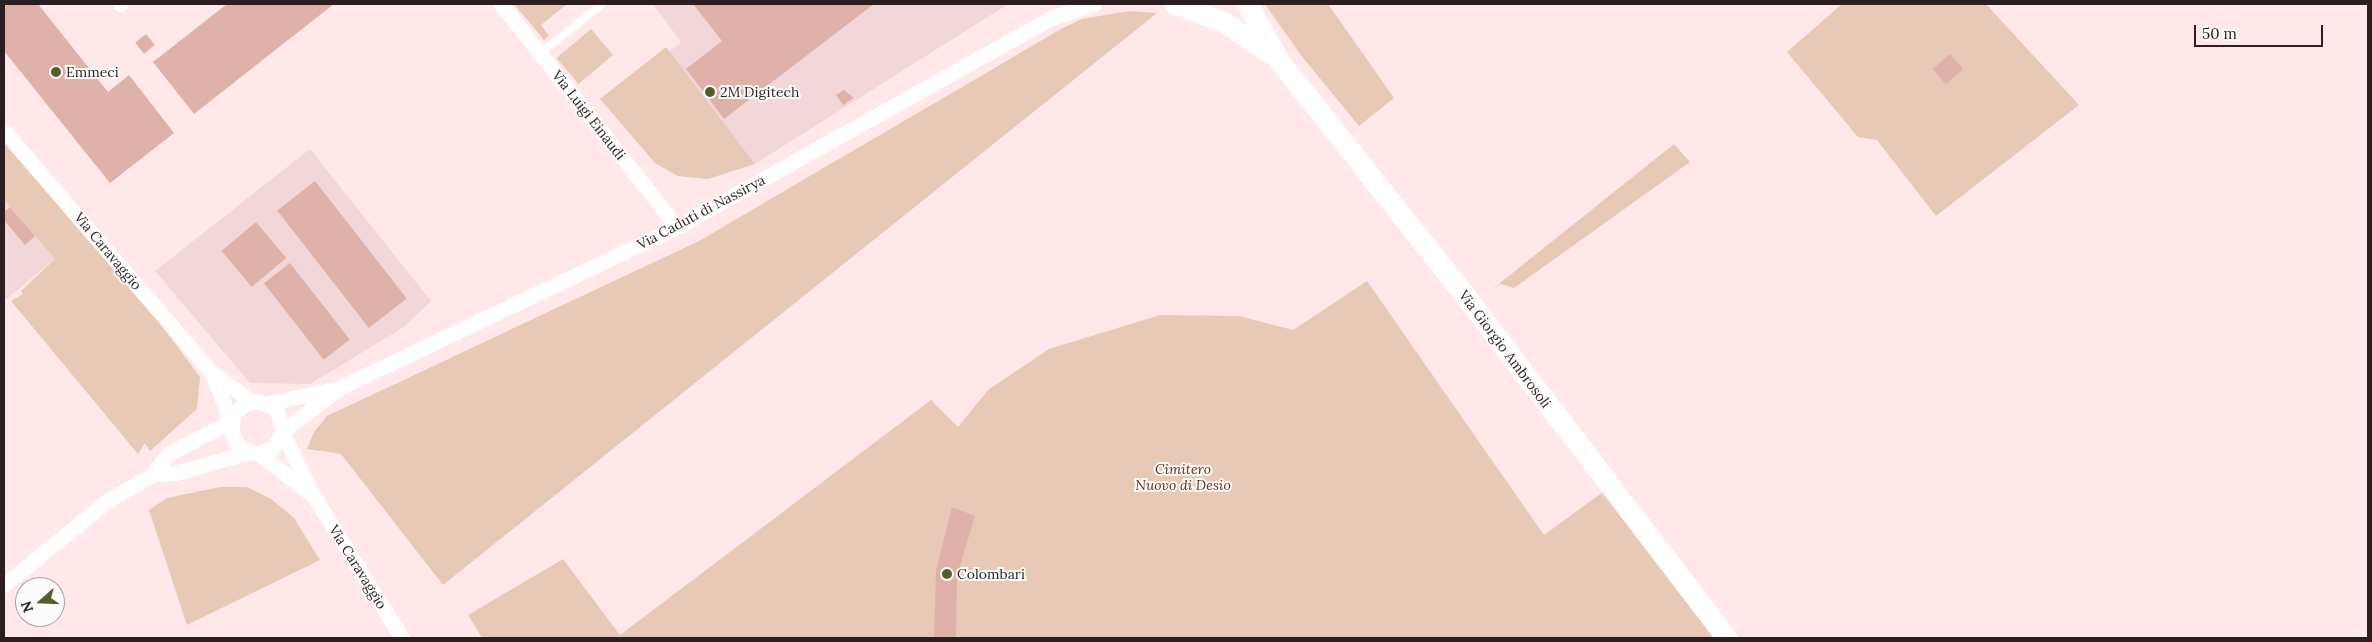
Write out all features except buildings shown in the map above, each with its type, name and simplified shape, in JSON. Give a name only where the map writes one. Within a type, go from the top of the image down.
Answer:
[{"type":"main road","name":"Via Giorgio Ambrosoli","points":[[1174,4],[1224,22],[1280,62]]},
{"type":"main road","name":"Via Giorgio Ambrosoli","points":[[1247,4],[1280,62],[1466,297],[1726,638]]},
{"type":"street","name":"Via Luigi Einaudi","points":[[501,4],[676,227]]},
{"type":"street","name":"Via Caduti di Nassirya","points":[[1051,18],[1062,4]]},
{"type":"street","name":"Via Caduti di Nassirya","points":[[283,432],[341,387],[676,227],[1051,18],[1094,4]]},
{"type":"street","name":"Via Caravaggio","points":[[4,131],[211,372],[251,401]]},
{"type":"street","name":"Via Caravaggio","points":[[211,372],[232,421]]},
{"type":"street","name":"Via Caduti di Nassirya","points":[[269,403],[341,387]]},
{"type":"street","points":[[153,474],[176,472],[253,453],[273,448],[283,432],[280,415],[269,403],[251,401],[238,408],[232,421],[236,443],[253,453]]},
{"type":"street","points":[[4,585],[107,502],[153,474],[168,454],[232,421]]},
{"type":"street","name":"Via Caravaggio","points":[[283,432],[313,495],[402,638]]},
{"type":"street","name":"Via Caravaggio","points":[[253,453],[313,495]]},
{"type":"lane","points":[[541,53],[602,4]]},
{"type":"shaded area","points":[[653,4],[1008,4],[755,164],[669,52],[681,42]]},
{"type":"shaded area","points":[[310,149],[431,301],[404,327],[310,384],[250,383],[155,271]]},
{"type":"shaded area","points":[[4,200],[55,259],[4,301]]},
{"type":"green space","points":[[514,4],[567,4],[541,25],[549,36],[544,40]]},
{"type":"green space","points":[[1265,4],[1328,4],[1394,98],[1359,126],[1300,54]]},
{"type":"green space","points":[[1842,4],[1986,4],[2079,105],[1936,216],[1877,140],[1858,137],[1787,52]]},
{"type":"green space","points":[[1129,11],[1157,13],[443,585],[341,454],[307,449],[314,432],[327,416],[699,241],[1061,29],[1082,19]]},
{"type":"green space","points":[[591,29],[613,55],[578,84],[557,58]]},
{"type":"green space","points":[[666,47],[755,164],[708,179],[678,176],[655,163],[600,99]]},
{"type":"green space","points":[[4,143],[142,299],[200,377],[197,409],[150,451],[145,443],[138,454],[11,301],[23,294],[21,291],[55,259],[4,200]]},
{"type":"green space","points":[[1674,144],[1690,162],[1514,288],[1500,284],[1490,291]]},
{"type":"green space","name":"Cimitero Nuovo di Desio","points":[[1367,281],[1544,535],[1603,492],[1714,638],[482,638],[468,615],[563,559],[620,635],[931,400],[958,427],[988,390],[1049,349],[1160,315],[1239,316],[1293,330]]},
{"type":"green space","points":[[220,487],[247,487],[271,499],[294,518],[320,560],[187,625],[149,510],[167,498]]},
{"type":"place","name":"Emmeci","points":[[56,72]]},
{"type":"place","name":"2M Digitech","points":[[710,92]]},
{"type":"place","name":"Colombari","points":[[947,574]]}]
